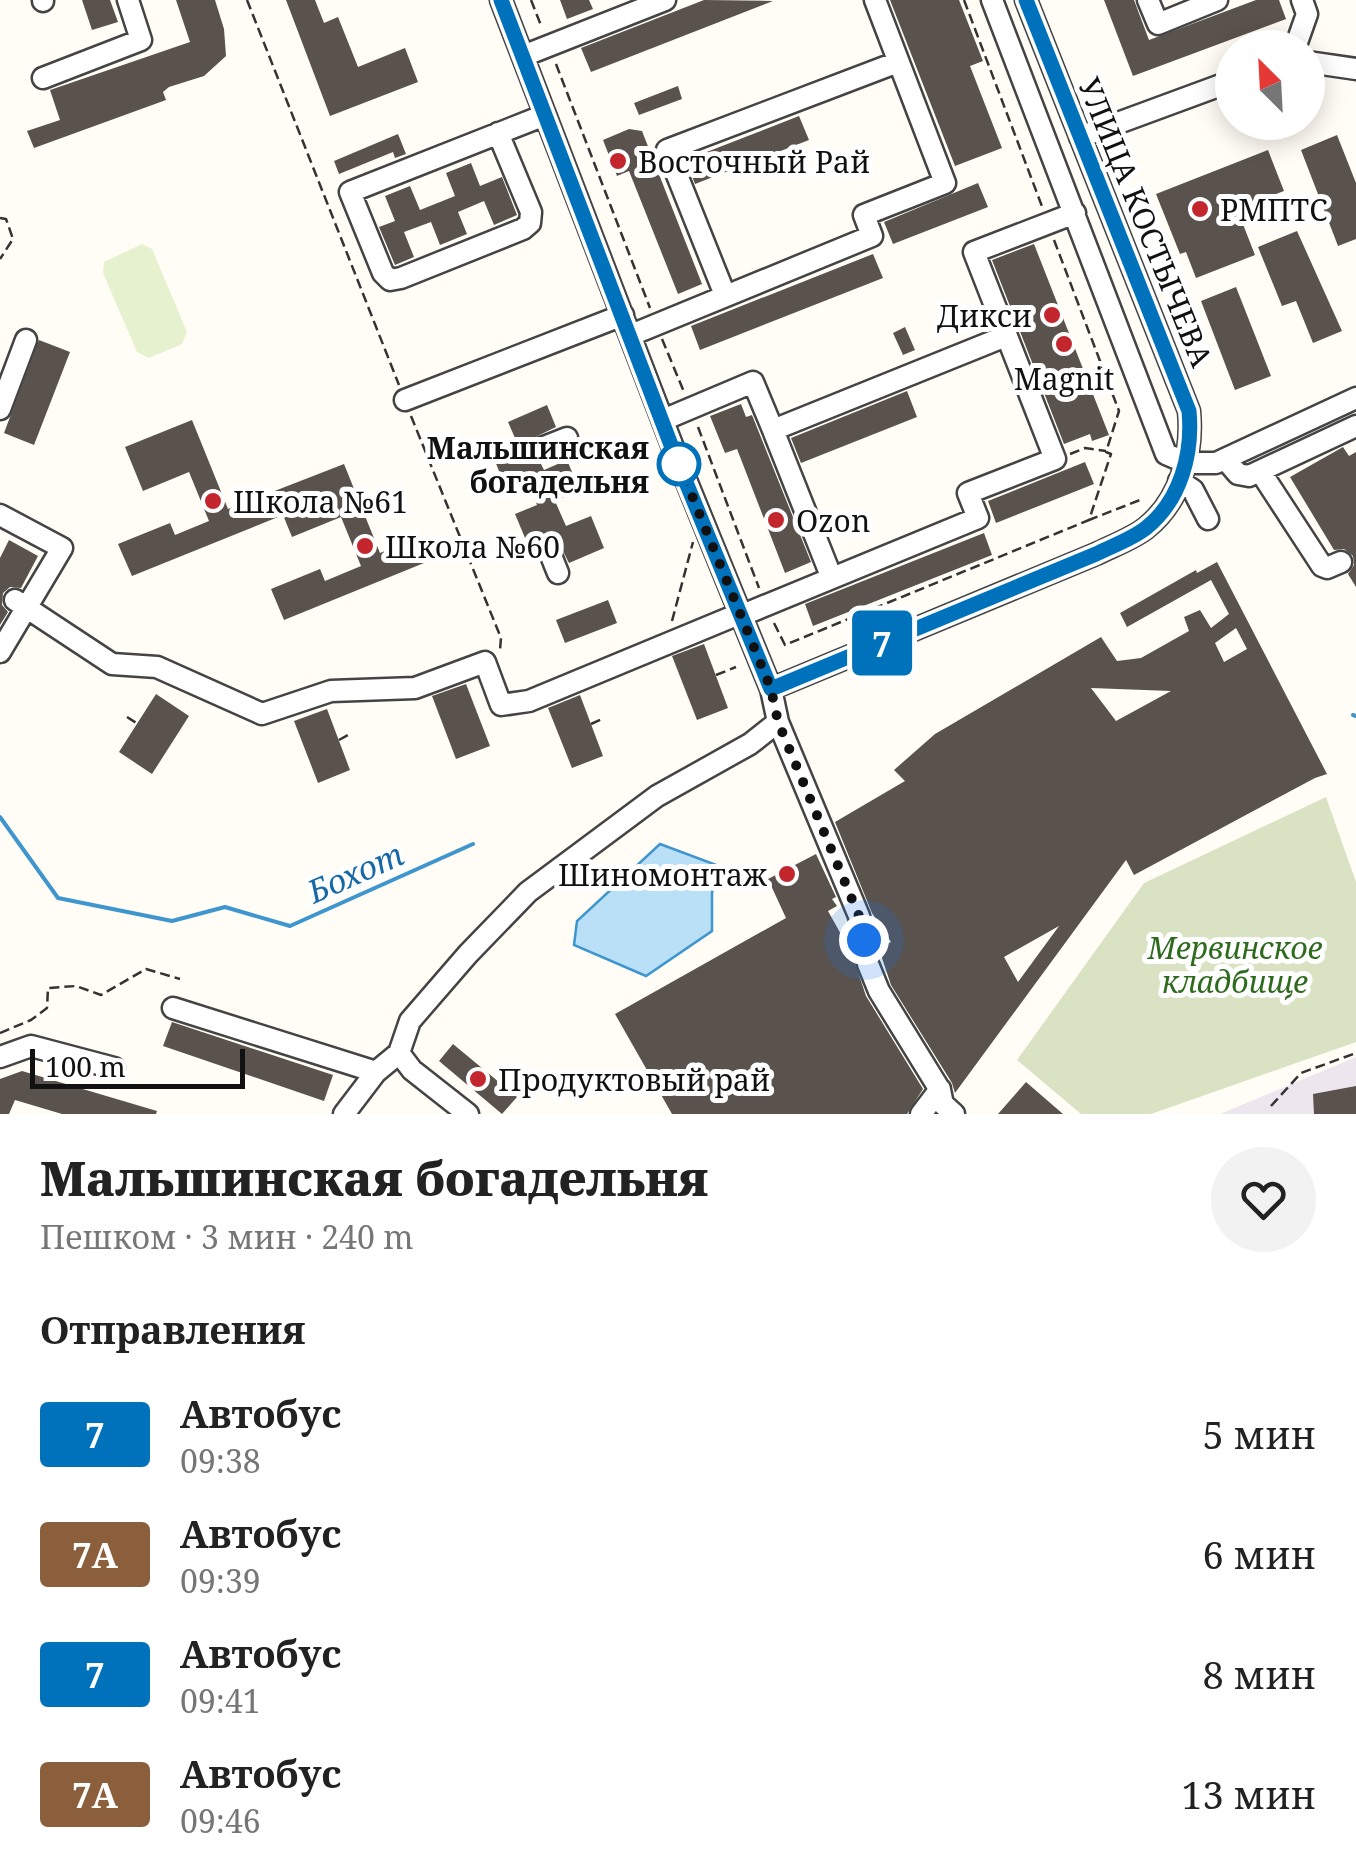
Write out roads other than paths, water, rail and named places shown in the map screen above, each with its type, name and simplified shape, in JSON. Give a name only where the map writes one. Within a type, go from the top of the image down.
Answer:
[{"type":"street","points":[[43,78],[141,40],[128,0]]},
{"type":"street","points":[[501,0],[771,689],[778,722],[859,916],[868,964],[879,991],[940,1089],[943,1104],[954,1114]]},
{"type":"street","points":[[602,0],[611,22]]},
{"type":"street","points":[[523,56],[665,0]]},
{"type":"street","points":[[405,400],[725,296],[872,236],[864,215],[945,183],[875,0]]},
{"type":"street","points":[[992,0],[1166,454],[1183,472],[1208,519]]},
{"type":"street","name":"УЛИЦА КОСТЫЧЕВА","points":[[771,689],[1096,554],[1143,530],[1159,516],[1183,472],[1192,440],[1189,411],[1026,0]]},
{"type":"street","points":[[1148,0],[1158,24],[1217,0]]},
{"type":"street","points":[[1300,30],[1308,5]]},
{"type":"street","points":[[725,296],[668,150],[898,62]]},
{"type":"street","points":[[1325,64],[1356,69]]},
{"type":"street","points":[[1080,137],[1215,87]]},
{"type":"street","points":[[498,133],[531,212],[530,222],[506,236],[390,280],[383,273],[350,192],[498,133],[545,115]]},
{"type":"street","points":[[21,604],[112,664],[157,667],[262,714],[331,690],[414,688],[485,662],[501,705],[529,701],[978,518],[968,493],[1054,460],[974,252],[1075,213]]},
{"type":"street","points":[[773,430],[1006,336]]},
{"type":"street","points":[[0,409],[26,340]]},
{"type":"street","points":[[663,420],[754,382],[831,576]]},
{"type":"street","points":[[1183,472],[1226,460],[1356,398]]},
{"type":"street","points":[[1226,460],[1243,476],[1260,472],[1356,426]]},
{"type":"street","points":[[540,449],[567,438]]},
{"type":"street","points":[[1260,472],[1322,566],[1341,562]]},
{"type":"street","points":[[0,515],[62,548],[21,604],[0,652]]},
{"type":"street","points":[[548,548],[558,572]]},
{"type":"street","points":[[344,1114],[376,1072],[399,1053],[410,1020],[528,892],[657,796],[750,744],[778,722]]},
{"type":"street","points":[[173,1008],[376,1072]]},
{"type":"street","points":[[0,1057],[31,1046],[114,1068]]},
{"type":"street","points":[[399,1053],[412,1070],[468,1114]]},
{"type":"street","points":[[921,1114],[940,1089]]},
{"type":"water","points":[[660,844],[719,866],[712,893],[712,931],[646,976],[574,945],[577,921]]},
{"type":"waterway","name":"Бохот","points":[[0,817],[58,898],[172,921],[225,907],[290,926],[473,844]]},
{"type":"place","name":"Восточный Рай","points":[[618,161]]},
{"type":"place","name":"РМПТС","points":[[1200,209]]},
{"type":"place","name":"Дикси","points":[[1052,315]]},
{"type":"place","name":"Magnit","points":[[1064,344]]},
{"type":"place","name":"Мальшинская богадельня","points":[[679,464]]},
{"type":"place","name":"Школа №61","points":[[213,501]]},
{"type":"place","name":"Ozon","points":[[776,520]]},
{"type":"place","name":"Школа №60","points":[[365,546]]},
{"type":"place","name":"Шиномонтаж","points":[[787,874]]},
{"type":"place","name":"Продуктовый рай","points":[[478,1079]]},
{"type":"park label","name":"Мервинское кладбище","points":[[1235,964]]}]
